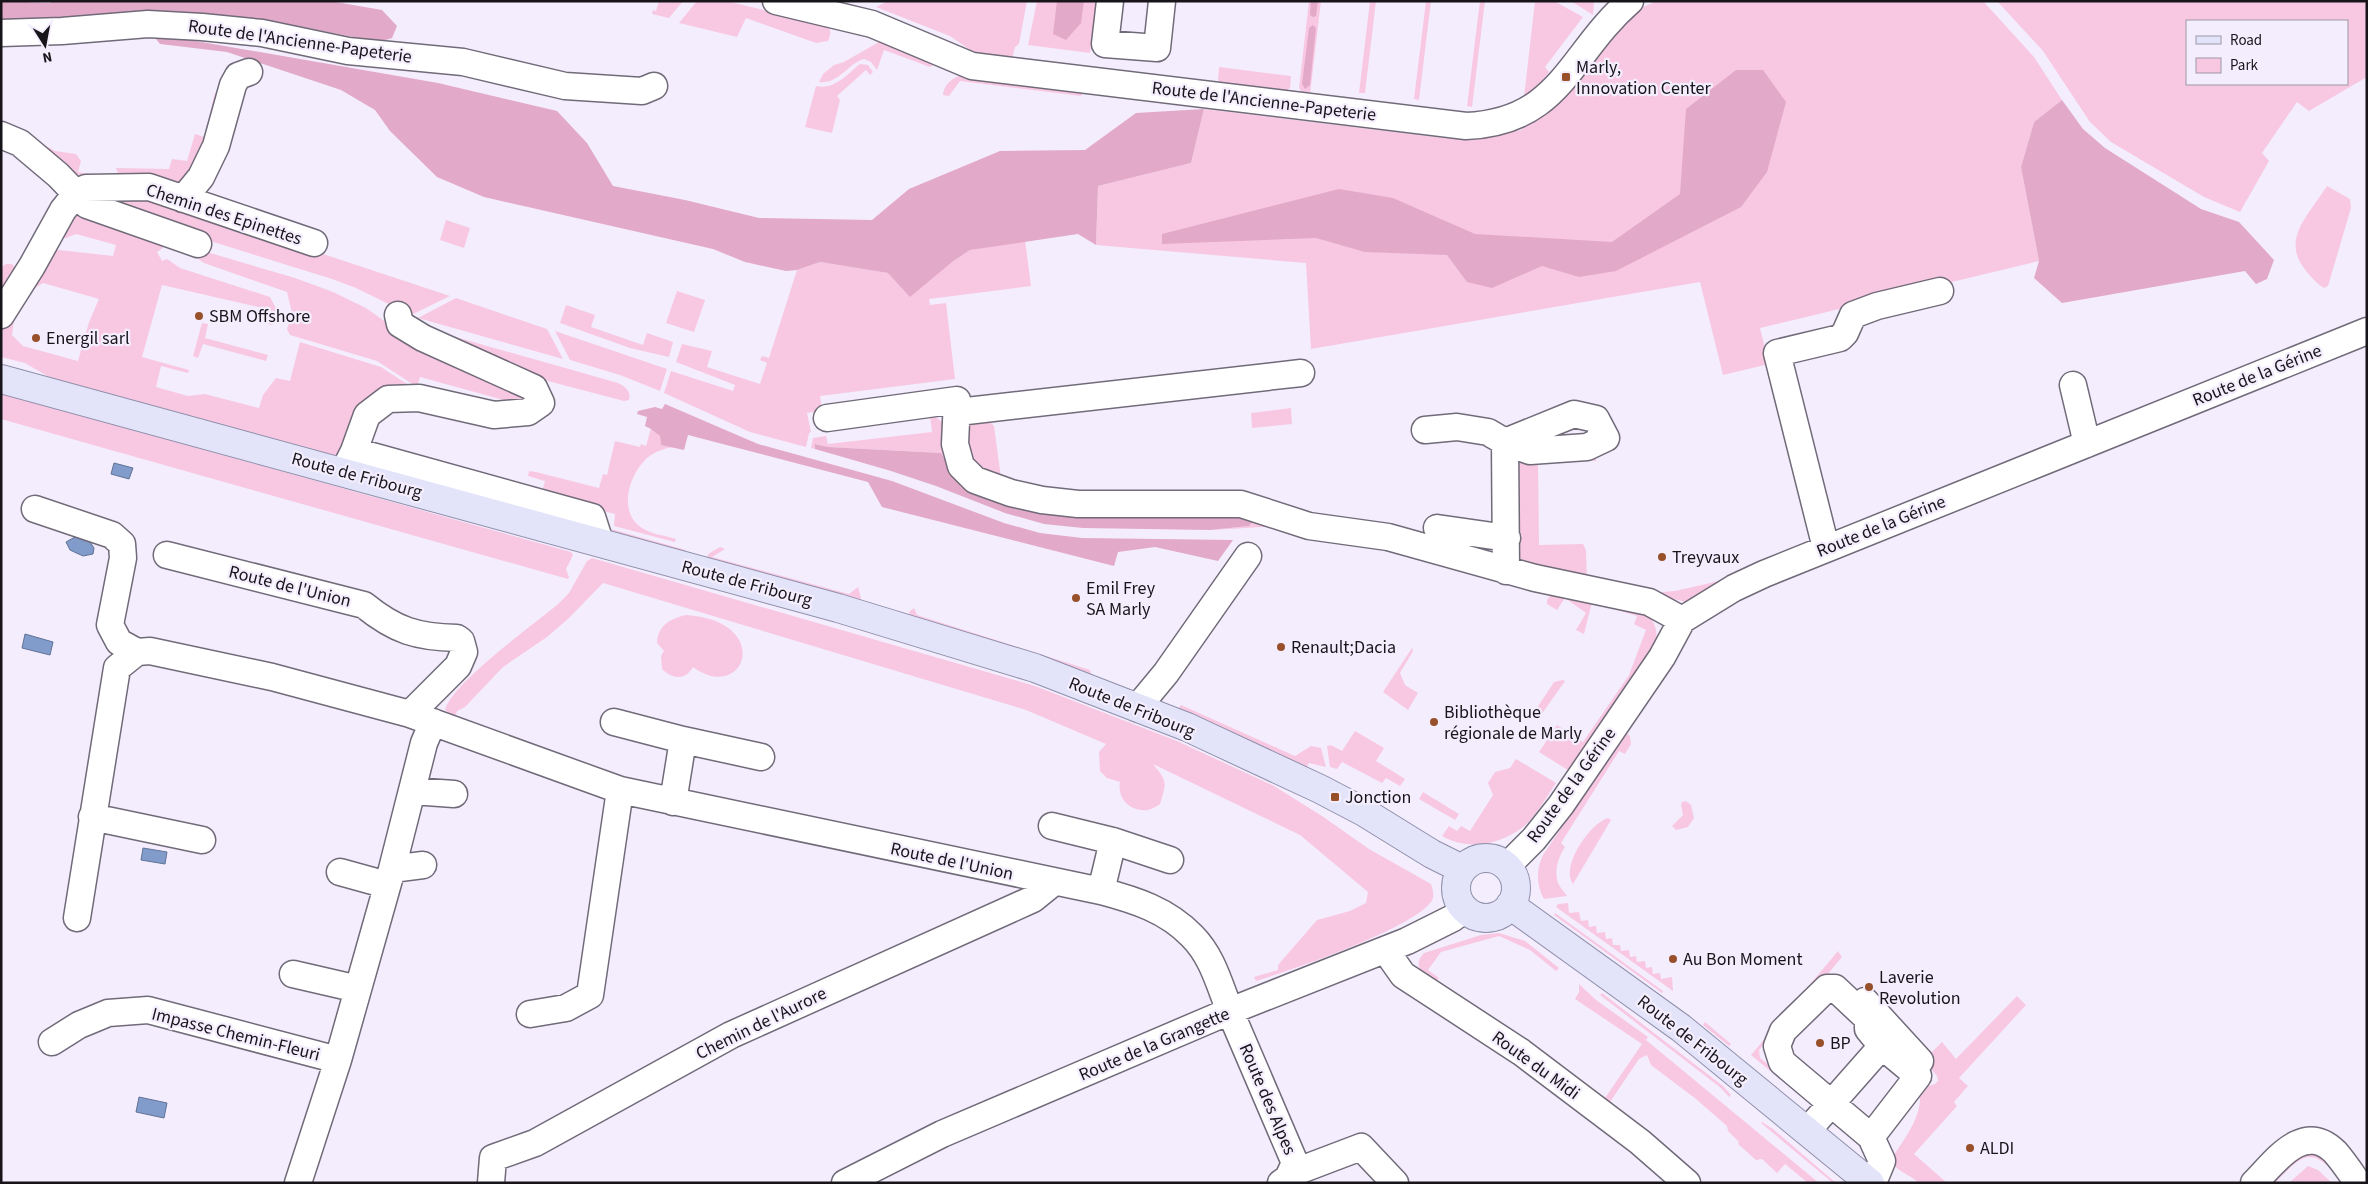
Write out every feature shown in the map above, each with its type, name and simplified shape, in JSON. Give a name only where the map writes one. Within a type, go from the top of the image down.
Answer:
[{"type":"main road","name":"Route de Fribourg","points":[[1,379],[349,461],[600,542],[838,608],[1006,660],[1187,728],[1320,789],[1364,812],[1432,854],[1462,869]]},
{"type":"main road","points":[[1488,858],[1498,860],[1507,866],[1513,875],[1516,885],[1510,905],[1504,911],[1488,917],[1472,914],[1465,909],[1460,902],[1456,886],[1462,869],[1468,863],[1488,858]]},
{"type":"main road","name":"Route de Fribourg","points":[[1510,905],[1680,1028],[1872,1183]]},
{"type":"street","name":"Route de l'Ancienne-Papeterie","points":[[776,1],[857,19],[972,66],[1466,126],[1497,122],[1522,113],[1542,102],[1566,77],[1597,34],[1630,1]]},
{"type":"street","points":[[1110,1],[1105,44],[1156,48],[1162,1]]},
{"type":"street","name":"Route de l'Ancienne-Papeterie","points":[[1,33],[62,31],[148,24],[193,26],[262,33],[348,52],[463,62],[565,86],[642,91],[654,86]]},
{"type":"street","points":[[183,199],[201,177],[216,146],[233,85],[238,76],[249,72]]},
{"type":"street","name":"Chemin des Epinettes","points":[[1,135],[20,143],[58,175],[87,206],[198,244]]},
{"type":"street","name":"Chemin des Epinettes","points":[[76,194],[86,188],[149,187],[314,243]]},
{"type":"street","points":[[5,309],[32,266],[63,210],[76,194]]},
{"type":"street","points":[[1826,548],[1777,353],[1840,338],[1845,333],[1853,315],[1877,306],[1940,291]]},
{"type":"street","points":[[349,461],[367,415],[388,399],[419,398],[494,415],[528,412],[541,403],[534,388],[417,334],[400,324],[398,315]]},
{"type":"street","name":"Route de la Gérine","points":[[1507,866],[1561,805],[1662,657],[1682,620],[1734,588],[1826,548],[2367,331]]},
{"type":"street","points":[[958,412],[1301,373]]},
{"type":"street","points":[[2073,385],[2087,444]]},
{"type":"street","points":[[827,418],[957,400],[958,412],[954,433],[957,456],[968,474],[988,486],[1042,500],[1078,504],[1241,504],[1309,526],[1388,538],[1506,570],[1649,602],[1682,620]]},
{"type":"street","points":[[1425,430],[1457,427],[1488,432],[1505,442],[1506,570]]},
{"type":"street","points":[[35,510],[112,535],[122,544],[123,558],[110,625],[119,642],[137,652]]},
{"type":"street","points":[[1437,528],[1507,538]]},
{"type":"street","name":"Route de l'Union","points":[[167,555],[364,605],[382,620],[404,631],[426,637],[457,638],[461,641],[464,652],[458,666],[421,718]]},
{"type":"street","points":[[1137,708],[1166,673],[1248,556]]},
{"type":"street","name":"Route de l'Union","points":[[137,652],[150,651],[272,677],[421,718],[620,790],[1101,891],[1131,899],[1162,912],[1192,936],[1215,968],[1230,1011]]},
{"type":"street","points":[[77,918],[117,668],[126,658],[137,652]]},
{"type":"street","points":[[298,1183],[338,1060],[412,791],[424,743],[421,718]]},
{"type":"street","points":[[614,722],[684,740],[761,756]]},
{"type":"street","points":[[673,802],[684,740]]},
{"type":"street","points":[[530,1014],[566,1008],[590,995],[620,790]]},
{"type":"street","points":[[412,791],[454,794]]},
{"type":"street","points":[[92,817],[202,840]]},
{"type":"street","points":[[1052,826],[1113,841],[1170,860]]},
{"type":"street","points":[[1101,891],[1113,841]]},
{"type":"street","points":[[340,872],[389,877],[423,865]]},
{"type":"street","name":"Chemin de l'Aurore","points":[[492,1170],[535,1143],[730,1035],[1033,899],[1054,882]]},
{"type":"street","name":"Route de la Grangette","points":[[845,1183],[942,1134],[1230,1011],[1388,948],[1453,918],[1465,909]]},
{"type":"street","name":"Route du Midi","points":[[1388,948],[1391,958],[1403,975],[1521,1052],[1640,1142],[1687,1183]]},
{"type":"street","points":[[293,974],[358,989]]},
{"type":"street","points":[[1871,1137],[1918,1076],[1882,1046],[1868,1030],[1868,1018],[1855,1005],[1835,988],[1827,988],[1783,1031],[1777,1046],[1782,1062],[1871,1137],[1882,1161],[1872,1183]]},
{"type":"street","points":[[1855,1005],[1865,1001],[1926,1069],[1928,1077],[1922,1082],[1913,1084]]},
{"type":"street","name":"Impasse Chemin-Fleuri","points":[[52,1042],[78,1025],[108,1013],[148,1010],[338,1060]]},
{"type":"street","name":"Route des Alpes","points":[[1230,1011],[1295,1163],[1287,1176]]},
{"type":"street","points":[[1808,1130],[1882,1046]]},
{"type":"street","points":[[2254,1183],[2288,1148],[2305,1141],[2320,1141],[2335,1152],[2358,1183]]},
{"type":"street","points":[[1287,1176],[1361,1147],[1395,1183]]},
{"type":"green space","points":[[659,1],[683,1],[669,18],[652,14],[653,10],[656,11]]},
{"type":"green space","points":[[697,1],[726,1],[826,25],[830,30],[830,36],[828,41],[816,43],[746,18],[737,37],[679,23]]},
{"type":"green space","points":[[888,1],[1027,1],[1019,44],[1015,47],[1011,63],[973,52],[950,36],[876,7]]},
{"type":"green space","points":[[1037,1],[1097,1],[1090,53],[1028,45]]},
{"type":"green space","points":[[1309,1],[1321,1],[1310,94],[1302,93],[1299,88]]},
{"type":"green space","points":[[1370,1],[1376,1],[1365,93],[1359,93]]},
{"type":"green space","points":[[1426,1],[1431,1],[1419,100],[1414,99]]},
{"type":"green space","points":[[1480,1],[1485,1],[1472,107],[1467,106]]},
{"type":"green space","points":[[1535,1],[1554,1],[1583,17],[1545,67],[1549,72],[1535,90],[1524,97]]},
{"type":"green space","points":[[1571,1],[1594,1],[1593,15]]},
{"type":"green space","points":[[1657,1],[1983,1],[2034,57],[2062,100],[2034,122],[2021,167],[2039,261],[1760,328],[1769,364],[1723,375],[1700,282],[1311,349],[1306,263],[1096,245],[1098,186],[1191,163],[1204,109],[1452,139],[1521,130],[1572,90],[1623,24],[1641,8]]},
{"type":"green space","points":[[1997,1],[2366,1],[2367,77],[2309,111],[2297,102],[2262,153],[2269,161],[2240,212],[2204,197],[2111,142],[2090,122],[2043,51]]},
{"type":"green space","points":[[879,42],[935,64],[930,67],[884,50],[877,70],[871,62],[864,59],[852,65],[832,80],[819,82],[823,74],[834,65],[844,62]]},
{"type":"green space","points":[[860,64],[868,65],[873,72],[870,75],[866,70],[837,96],[840,100],[832,133],[805,127],[816,86],[823,87],[835,84]]},
{"type":"green space","points":[[1219,67],[1291,76],[1290,88],[1284,92],[1222,85],[1218,80]]},
{"type":"green space","points":[[966,74],[1082,91],[1083,94],[1081,96],[960,81],[949,96],[943,95],[951,80]]},
{"type":"green space","points":[[215,93],[220,94],[201,165],[180,186],[120,180],[116,168],[169,169],[172,159],[187,161],[195,134],[204,137]]},
{"type":"green space","points":[[1,121],[55,151],[76,154],[81,161],[78,172],[95,175],[94,178],[75,174],[1,125]]},
{"type":"green space","points":[[2327,186],[2350,199],[2351,208],[2328,286],[2324,288],[2307,272],[2299,260],[2296,238],[2305,218]]},
{"type":"green space","points":[[145,195],[450,296],[411,315],[356,288],[168,228],[97,197]]},
{"type":"green space","points":[[74,211],[140,232],[141,238],[155,242],[159,241],[163,248],[157,252],[162,261],[167,259],[180,268],[270,297],[277,310],[272,325],[268,324],[271,310],[162,285],[142,357],[189,370],[188,373],[161,366],[156,387],[188,396],[205,394],[259,408],[263,395],[276,378],[290,381],[300,342],[381,367],[416,390],[346,449],[337,455],[324,457],[59,383],[25,363],[1,357],[1,327],[15,315],[12,335],[23,346],[78,361],[89,322],[99,299],[43,283],[28,292],[50,249],[113,256],[116,245],[76,234],[66,238],[57,236]]},
{"type":"green space","points":[[446,220],[470,228],[464,248],[440,240]]},
{"type":"green space","points":[[1025,240],[1031,286],[929,299],[930,305],[946,303],[955,379],[820,396],[822,410],[807,413],[811,432],[809,433],[806,447],[750,432],[664,393],[671,371],[733,391],[735,385],[676,362],[682,344],[712,351],[707,367],[760,384],[767,363],[760,360],[762,356],[769,358],[797,270],[820,262],[888,273],[952,262],[970,250]]},
{"type":"green space","points":[[190,247],[295,278],[333,292],[366,308],[411,340],[531,393],[525,406],[420,377],[417,387],[377,361],[290,335],[287,329],[292,313],[287,292],[204,263],[191,254]]},
{"type":"green space","points":[[6,264],[12,264],[16,269],[1,304],[1,267]]},
{"type":"green space","points":[[677,291],[705,300],[694,332],[666,323]]},
{"type":"green space","points":[[456,298],[547,329],[563,359],[418,318]]},
{"type":"green space","points":[[566,305],[595,315],[591,327],[643,345],[647,333],[673,342],[669,357],[630,348],[560,323]]},
{"type":"green space","points":[[202,323],[208,324],[205,338],[268,355],[266,361],[203,344],[198,358],[193,356]]},
{"type":"green space","points":[[424,328],[618,383],[627,390],[629,400],[624,401],[525,375]]},
{"type":"green space","points":[[555,331],[667,369],[660,391],[620,375],[570,360]]},
{"type":"green space","points":[[1,393],[571,552],[573,555],[566,569],[569,577],[568,579],[1,419]]},
{"type":"green space","points":[[1291,408],[1292,424],[1252,428],[1251,413]]},
{"type":"green space","points":[[930,416],[942,422],[963,480],[1229,510],[1283,526],[1210,530],[1248,526],[1251,522],[1240,518],[1064,514],[1014,506],[961,487],[941,453],[828,447],[816,444],[815,449],[811,448],[813,438],[826,436],[828,444],[932,432]]},
{"type":"green space","points":[[989,421],[994,426],[1001,478],[973,469],[963,430],[966,423]]},
{"type":"green space","points":[[651,428],[660,436],[661,445],[673,447],[654,453],[640,466],[631,482],[628,500],[629,508],[631,516],[640,527],[650,532],[676,539],[675,542],[614,526],[615,514],[541,495],[545,481],[528,476],[529,471],[536,472],[599,488],[603,474],[607,475],[615,441],[640,447],[641,444],[646,446]]},
{"type":"green space","points":[[1515,453],[1596,453],[1596,461],[1538,461],[1539,545],[1583,544],[1586,550],[1587,580],[1517,561]]},
{"type":"green space","points":[[611,529],[686,550],[683,553],[614,535]]},
{"type":"green space","points":[[720,547],[725,549],[712,557],[849,594],[858,587],[861,598],[859,602],[710,564],[707,558],[708,554]]},
{"type":"green space","points":[[592,558],[1035,686],[1177,741],[1274,786],[1322,816],[1369,849],[1431,884],[1433,898],[1419,913],[1376,936],[1350,948],[1256,981],[1254,977],[1278,970],[1278,965],[1317,920],[1350,911],[1366,903],[1368,892],[1300,835],[1153,764],[1161,774],[1165,786],[1160,804],[1148,810],[1130,807],[1121,794],[1120,782],[1107,778],[1100,771],[1099,752],[1106,744],[1026,710],[603,583],[569,618],[547,637],[503,667],[465,707],[457,711],[455,717],[445,710],[462,685],[477,670],[557,605],[569,593],[587,561]]},
{"type":"green space","points":[[1728,579],[1686,602],[1649,593],[1675,591]]},
{"type":"green space","points":[[1551,594],[1593,598],[1584,634],[1576,630],[1586,613],[1565,598],[1557,610],[1547,604]]},
{"type":"green space","points":[[1612,601],[1638,610],[1651,618],[1657,633],[1656,644],[1571,772],[1539,752],[1557,725],[1583,742],[1629,675],[1646,630],[1634,624],[1637,616],[1611,608]]},
{"type":"green space","points":[[914,608],[917,615],[1090,670],[1093,679],[911,619],[909,612]]},
{"type":"green space","points":[[686,615],[714,621],[732,631],[741,644],[742,658],[737,669],[726,676],[711,676],[693,667],[686,675],[678,677],[670,675],[662,669],[661,656],[664,651],[657,643],[662,627],[670,621]]},
{"type":"green space","points":[[1412,648],[1413,651],[1400,673],[1405,685],[1418,693],[1408,710],[1383,692]]},
{"type":"green space","points":[[1565,681],[1541,715],[1535,711],[1554,682]]},
{"type":"green space","points":[[1167,688],[1162,702],[1178,709],[1181,705],[1295,756],[1311,746],[1321,748],[1326,767],[1309,763],[1307,767],[1302,768],[1159,705],[1157,696]]},
{"type":"green space","points":[[1355,731],[1384,748],[1376,761],[1405,779],[1400,786],[1386,778],[1382,783],[1342,762],[1337,769],[1330,767],[1327,746],[1331,745],[1342,751]]},
{"type":"green space","points":[[1626,733],[1630,736],[1631,744],[1625,754],[1619,751],[1561,843],[1565,847],[1560,855],[1556,873],[1559,885],[1567,896],[1544,899],[1539,888],[1538,877],[1543,855]]},
{"type":"green space","points":[[1516,759],[1556,783],[1528,823],[1504,838],[1484,844],[1462,843],[1442,836],[1449,826],[1457,831],[1461,826],[1470,831],[1493,795],[1488,783],[1495,772],[1510,768]]},
{"type":"green space","points":[[1423,792],[1459,814],[1455,820],[1419,799]]},
{"type":"green space","points":[[1686,801],[1691,805],[1694,818],[1688,827],[1676,830],[1672,826],[1683,815],[1681,805],[1682,802]]},
{"type":"green space","points":[[1608,818],[1611,820],[1573,884],[1570,876],[1570,867],[1579,846],[1593,828]]},
{"type":"green space","points":[[1568,903],[1569,913],[1579,912],[1581,921],[1588,920],[1589,927],[1596,926],[1597,933],[1605,932],[1606,939],[1612,938],[1613,945],[1620,945],[1621,951],[1629,950],[1630,957],[1636,956],[1637,962],[1645,961],[1646,968],[1652,967],[1653,974],[1660,973],[1661,979],[1672,977],[1673,991],[1556,907],[1558,904]]},
{"type":"green space","points":[[1555,913],[1663,991],[1662,993],[1554,915]]},
{"type":"green space","points":[[1499,933],[1525,941],[1559,968],[1556,971],[1530,950],[1499,936],[1441,952],[1428,970],[1439,978],[1435,983],[1420,970],[1419,962],[1424,953],[1481,935]]},
{"type":"green space","points":[[1838,951],[1842,957],[1807,999],[1802,1000],[1759,1050],[1760,1058],[1804,1093],[1798,1094],[1751,1055]]},
{"type":"green space","points":[[1579,984],[1596,1000],[1648,1037],[1646,1040],[1819,1183],[1808,1183],[1785,1164],[1777,1173],[1762,1159],[1756,1160],[1738,1144],[1739,1142],[1728,1131],[1727,1126],[1696,1099],[1651,1065],[1647,1055],[1639,1059],[1608,1105],[1603,1101],[1642,1044],[1575,999],[1579,992]]},
{"type":"green space","points":[[1602,993],[1723,1086],[1731,1095],[1729,1097],[1721,1088],[1600,995]]},
{"type":"green space","points":[[2017,996],[2026,1005],[1959,1078],[1968,1086],[1954,1102],[1957,1106],[1914,1154],[1947,1183],[1919,1183],[1896,1168],[1890,1161],[1916,1118],[1920,1099],[1919,1089],[1935,1084],[1938,1081],[1937,1076],[1924,1060],[1942,1042],[1956,1059]]},
{"type":"green space","points":[[1705,1022],[1731,1044],[1729,1046],[1703,1025]]},
{"type":"green space","points":[[1762,1122],[1773,1129],[1836,1183],[1833,1183]]},
{"type":"green space","points":[[2303,1153],[2321,1155],[2343,1183],[2324,1163],[2316,1158],[2309,1157],[2294,1164],[2275,1183],[2271,1183],[2294,1158]]},
{"type":"green space","points":[[2308,1166],[2318,1170],[2332,1183],[2289,1183]]},
{"type":"shaded area","points":[[1,1],[49,3],[55,1],[330,1],[382,10],[397,26],[392,38],[379,42],[271,21],[159,14],[56,25],[1,20]]},
{"type":"shaded area","points":[[1057,1],[1084,1],[1081,23],[1066,40],[1053,34]]},
{"type":"shaded area","points":[[1311,1],[1318,1],[1316,16],[1313,17],[1310,15]]},
{"type":"shaded area","points":[[1313,25],[1316,28],[1310,85],[1305,89],[1302,84],[1309,28]]},
{"type":"shaded area","points":[[167,36],[438,83],[557,111],[587,143],[613,186],[685,200],[759,218],[872,220],[909,189],[1000,151],[1085,150],[1136,113],[1204,109],[1191,163],[1098,186],[1096,245],[1078,234],[970,250],[952,262],[910,297],[888,273],[820,262],[797,270],[786,271],[745,262],[713,249],[484,197],[437,177],[390,131],[375,110],[341,90],[227,52],[160,44],[156,39]]},
{"type":"shaded area","points":[[1736,70],[1763,70],[1786,102],[1767,172],[1741,207],[1616,271],[1579,277],[1542,266],[1492,288],[1467,282],[1447,255],[1365,252],[1316,238],[1162,244],[1162,234],[1339,189],[1393,198],[1475,234],[1612,242],[1680,194],[1686,109]]},
{"type":"shaded area","points":[[2062,100],[2083,129],[2105,148],[2201,209],[2239,222],[2274,260],[2267,279],[2256,284],[2245,271],[2062,303],[2034,278],[2039,261],[2021,167],[2034,122]]},
{"type":"shaded area","points":[[665,404],[758,444],[892,481],[1004,523],[1040,533],[1082,538],[1233,540],[1218,561],[1155,547],[1118,552],[1114,566],[882,507],[868,482],[688,435],[684,450],[661,445],[660,436],[645,426],[647,417],[637,414],[638,411],[655,407],[662,409]]},
{"type":"shaded area","points":[[815,444],[828,447],[941,453],[961,487],[1014,506],[1064,514],[1240,518],[1252,522],[1249,526],[1210,530],[1083,528],[1044,524],[1005,513],[891,471],[815,449]]},
{"type":"water","points":[[114,463],[133,468],[129,479],[111,474]]},
{"type":"water","points":[[75,537],[90,542],[94,548],[93,554],[83,556],[70,550],[66,542]]},
{"type":"water","points":[[25,634],[53,642],[50,655],[22,648]]},
{"type":"water","points":[[143,848],[167,852],[165,864],[141,860]]},
{"type":"water","points":[[139,1097],[167,1103],[164,1118],[136,1112]]},
{"type":"place","name":"Marly, Innovation Center","points":[[1566,77]]},
{"type":"place","name":"SBM Offshore","points":[[199,316]]},
{"type":"place","name":"Energil sarl","points":[[36,338]]},
{"type":"place","name":"Treyvaux","points":[[1662,557]]},
{"type":"place","name":"Emil Frey SA Marly","points":[[1076,598]]},
{"type":"place","name":"Renault;Dacia","points":[[1281,647]]},
{"type":"place","name":"Bibliothèque régionale de Marly","points":[[1434,722]]},
{"type":"place","name":"Jonction","points":[[1335,797]]},
{"type":"place","name":"Au Bon Moment","points":[[1673,959]]},
{"type":"place","name":"Laverie Revolution","points":[[1869,987]]},
{"type":"place","name":"BP","points":[[1820,1043]]},
{"type":"place","name":"ALDI","points":[[1970,1148]]}]
